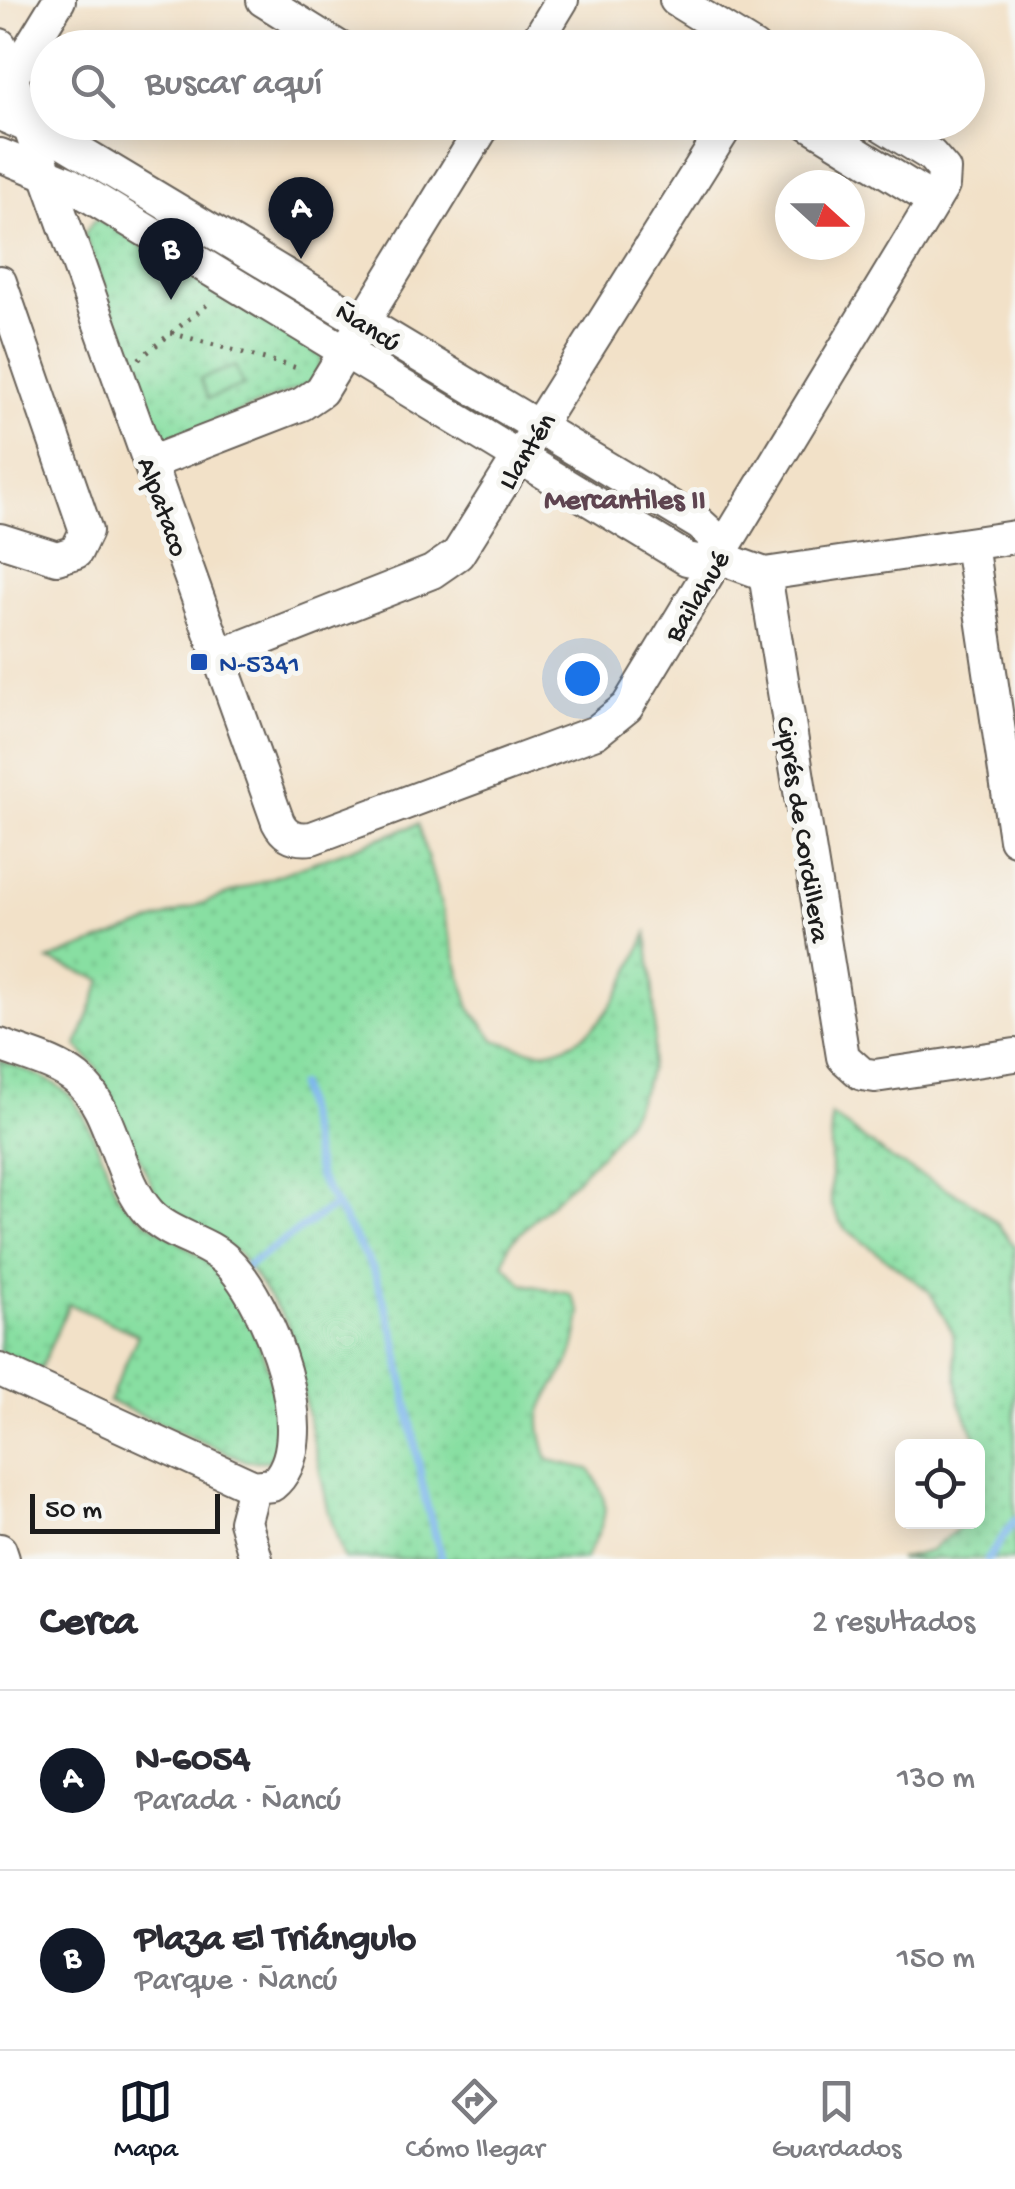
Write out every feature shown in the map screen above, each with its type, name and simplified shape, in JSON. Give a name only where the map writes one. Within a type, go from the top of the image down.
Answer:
[{"type":"street","points":[[41,30],[59,0]]},
{"type":"street","points":[[263,0],[311,30]]},
{"type":"street","points":[[543,30],[562,0]]},
{"type":"street","points":[[676,0],[725,30]]},
{"type":"street","name":"Alpataco","points":[[0,45],[14,120],[46,171],[278,822],[292,837]]},
{"type":"street","points":[[6,88],[30,48]]},
{"type":"street","name":"Ñancú","points":[[49,140],[364,322],[706,528],[718,557]]},
{"type":"street","points":[[150,464],[307,402],[324,386],[468,140]]},
{"type":"street","name":"Llantén","points":[[219,656],[441,567],[466,545],[718,140]]},
{"type":"street","points":[[844,140],[939,185]]},
{"type":"street","points":[[906,140],[936,159],[939,185]]},
{"type":"street","name":"Ñancú","points":[[0,155],[46,171],[695,562],[718,557],[765,574],[1015,537]]},
{"type":"street","name":"Bailahué","points":[[292,837],[312,838],[604,728],[633,698],[939,185]]},
{"type":"street","points":[[0,282],[84,521],[83,542],[76,552],[57,558],[0,540]]},
{"type":"street","points":[[971,544],[1015,839]]},
{"type":"street","name":"Ciprés de Cordillera","points":[[765,574],[838,1045],[851,1067],[862,1074],[887,1075],[1015,1055]]},
{"type":"street","points":[[0,1045],[77,1079],[91,1095],[148,1212],[228,1262],[270,1323],[287,1384],[290,1454],[279,1479],[264,1488],[254,1487],[0,1370]]},
{"type":"street","points":[[254,1487],[245,1521],[256,1559]]},
{"type":"street","points":[[0,1550],[3,1559]]},
{"type":"path","points":[[130,343],[136,361],[211,301]]},
{"type":"path","points":[[171,333],[308,371]]},
{"type":"green space","points":[[94,220],[100,220],[322,356],[316,381],[169,441],[158,437],[84,234]]},
{"type":"green space","points":[[235,366],[243,386],[208,399],[200,379]]},
{"type":"green space","points":[[418,824],[470,1008],[495,1040],[543,1052],[569,1045],[585,1034],[612,1005],[647,933],[654,1038],[649,1072],[639,1098],[608,1145],[509,1245],[504,1264],[523,1284],[571,1294],[581,1313],[573,1354],[542,1409],[540,1429],[548,1460],[589,1469],[602,1493],[602,1524],[585,1559],[344,1559],[329,1513],[288,1324],[239,1254],[159,1200],[97,1068],[77,1046],[102,980],[48,960]]},
{"type":"green space","points":[[0,1060],[43,1078],[68,1094],[84,1118],[123,1202],[206,1261],[229,1285],[255,1334],[274,1392],[277,1443],[269,1461],[246,1461],[109,1401],[138,1335],[69,1304],[40,1370],[0,1352]]},
{"type":"green space","points":[[831,1115],[894,1161],[968,1200],[997,1223],[1015,1247],[1015,1559],[899,1559],[930,1551],[957,1529],[985,1529],[985,1439],[976,1439],[960,1403],[952,1331],[929,1291],[843,1227],[831,1204]]},
{"type":"waterway","points":[[299,1086],[319,1177],[374,1271],[395,1336],[425,1499],[442,1559]]},
{"type":"waterway","points":[[243,1269],[335,1205]]},
{"type":"waterway","points":[[988,1559],[1015,1520]]},
{"type":"place","name":"N-6054","points":[[301,259]]},
{"type":"place","name":"Plaza El Triángulo","points":[[171,300]]},
{"type":"place","name":"N-5341","points":[[199,662]]},
{"type":"district","name":"Mercantiles II","points":[[625,498]]}]
